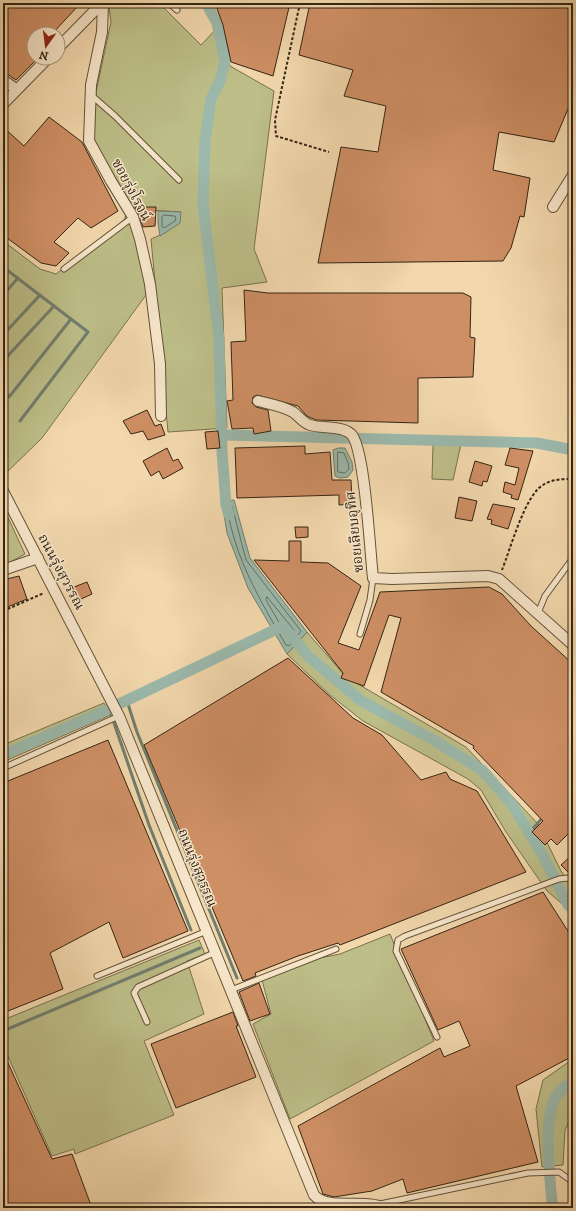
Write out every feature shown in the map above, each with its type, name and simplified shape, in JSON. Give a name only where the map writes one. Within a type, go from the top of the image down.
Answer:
[{"type":"street","points":[[66,40],[102,3]]},
{"type":"street","name":"ซอยรุ่งโรจน์","points":[[102,3],[102,32],[91,95],[89,141],[133,217],[140,239],[150,284],[160,364],[161,416]]},
{"type":"street","points":[[3,104],[40,66]]},
{"type":"street","points":[[3,80],[16,89]]},
{"type":"street","points":[[553,207],[573,175]]},
{"type":"street","name":"ซอยเลียบอุทิศ","points":[[258,401],[292,411],[308,424],[343,430],[351,433],[357,443],[364,484],[373,578],[399,579],[488,576],[499,579]]},
{"type":"street","name":"ถนนรุ่งสุวรรณ","points":[[3,491],[6,502],[54,588],[118,715],[232,990],[316,1205],[359,1204],[381,1207]]},
{"type":"street","points":[[3,570],[38,558]]},
{"type":"street","points":[[499,579],[572,642]]},
{"type":"lane","points":[[169,3],[177,10]]},
{"type":"lane","points":[[91,95],[115,116],[179,180]]},
{"type":"lane","points":[[64,269],[133,217]]},
{"type":"lane","points":[[538,613],[546,596],[573,558]]},
{"type":"lane","points":[[360,634],[370,600],[373,578]]},
{"type":"lane","points":[[3,768],[118,715]]},
{"type":"lane","points":[[437,1037],[396,951],[398,940],[405,936],[559,879],[568,878],[573,882]]},
{"type":"lane","points":[[96,976],[207,931]]},
{"type":"lane","points":[[232,990],[336,949]]},
{"type":"lane","points":[[147,1022],[134,993],[138,987],[216,952]]},
{"type":"lane","points":[[381,1207],[528,1173],[559,1172],[573,1182]]},
{"type":"path","points":[[300,3],[275,120],[276,136],[329,152]]},
{"type":"path","points":[[499,579],[529,500],[542,485],[558,480],[573,479]]},
{"type":"path","points":[[3,611],[54,588]]},
{"type":"green space","points":[[114,3],[159,3],[201,45],[218,27],[230,66],[274,91],[254,249],[267,282],[222,288],[227,428],[168,432],[154,284],[42,438],[3,476],[3,241],[40,269],[56,274],[124,220],[126,215],[155,282],[151,239],[165,233],[181,212],[132,209],[92,137],[93,106],[111,22],[109,8]]},
{"type":"green space","points":[[461,444],[453,480],[432,479],[433,445]]},
{"type":"green space","points":[[3,509],[25,554],[3,566]]},
{"type":"green space","points":[[307,632],[346,677],[466,747],[538,824],[561,871],[573,886],[573,913],[547,891],[506,832],[481,790],[468,779],[363,721],[330,695],[287,654]]},
{"type":"green space","points":[[104,703],[108,716],[3,762],[3,745]]},
{"type":"green space","points":[[390,934],[434,1041],[290,1119],[253,1024],[271,1014],[261,976],[305,961],[340,954]]},
{"type":"green space","points":[[199,940],[205,954],[187,961],[204,1014],[144,1041],[174,1115],[75,1154],[74,1149],[52,1156],[3,1045],[3,1020]]},
{"type":"green space","points":[[573,1059],[573,1114],[565,1130],[563,1165],[542,1167],[536,1109],[543,1080]]},
{"type":"water","points":[[158,211],[181,212],[180,223],[160,236],[158,223]]},
{"type":"water","points":[[345,448],[352,462],[353,470],[348,477],[340,478],[335,476],[333,450]]},
{"type":"water","points":[[234,500],[250,558],[307,632],[287,654],[248,588],[227,533],[222,502]]},
{"type":"building","points":[[3,3],[73,3],[77,7],[59,26],[26,26],[26,66],[30,66],[16,80],[3,71]]},
{"type":"building","points":[[215,3],[290,3],[273,76],[231,62],[223,25]]},
{"type":"building","points":[[310,3],[573,3],[573,97],[554,142],[499,132],[493,170],[530,178],[524,217],[520,216],[511,248],[503,261],[318,263],[341,147],[378,152],[386,106],[344,96],[353,70],[299,55]]},
{"type":"building","points":[[49,117],[82,142],[118,211],[91,228],[78,218],[54,242],[69,253],[56,266],[41,263],[3,235],[3,127],[24,146]]},
{"type":"building","points":[[135,207],[156,207],[155,226],[143,227]]},
{"type":"building","points":[[244,290],[268,293],[463,293],[471,297],[470,337],[475,338],[473,377],[418,378],[418,423],[316,420],[307,416],[298,406],[257,395],[253,397],[252,403],[256,407],[268,410],[271,431],[254,434],[253,428],[232,429],[227,401],[233,400],[231,342],[246,341]]},
{"type":"building","points":[[147,410],[155,426],[161,424],[165,435],[148,440],[143,431],[131,434],[123,421]]},
{"type":"building","points":[[218,431],[220,448],[207,449],[205,432]]},
{"type":"building","points":[[305,446],[305,454],[330,452],[332,480],[351,480],[352,504],[339,505],[339,495],[237,498],[235,448]]},
{"type":"building","points":[[167,448],[173,461],[178,459],[183,468],[163,479],[159,471],[151,476],[143,461]]},
{"type":"building","points":[[510,448],[533,451],[518,500],[511,498],[512,495],[503,492],[505,482],[515,485],[519,468],[505,465]]},
{"type":"building","points":[[475,461],[492,466],[487,482],[483,481],[482,486],[469,482]]},
{"type":"building","points":[[459,497],[477,501],[472,521],[455,518]]},
{"type":"building","points":[[493,504],[515,508],[508,529],[491,524],[492,520],[487,519]]},
{"type":"building","points":[[295,527],[308,527],[308,537],[296,538]]},
{"type":"building","points":[[289,541],[301,541],[301,562],[328,563],[361,586],[338,643],[359,650],[380,592],[489,587],[502,594],[531,626],[573,664],[573,829],[557,845],[551,839],[545,845],[532,832],[543,821],[473,748],[474,746],[381,692],[401,618],[389,615],[364,686],[341,678],[343,673],[254,560],[289,561]]},
{"type":"building","points":[[19,576],[27,599],[5,608],[3,602],[3,580]]},
{"type":"building","points":[[87,582],[92,594],[79,600],[74,587]]},
{"type":"building","points":[[288,658],[353,718],[382,735],[421,780],[446,772],[450,779],[477,791],[526,872],[340,945],[338,943],[298,956],[255,973],[256,976],[243,981],[144,745]]},
{"type":"building","points":[[108,740],[188,931],[123,958],[109,922],[50,953],[63,989],[3,1013],[3,783]]},
{"type":"building","points":[[573,854],[573,877],[561,865]]},
{"type":"building","points":[[543,892],[573,939],[573,1056],[516,1086],[538,1162],[407,1193],[403,1179],[372,1191],[334,1197],[323,1194],[298,1126],[440,1048],[444,1057],[470,1046],[459,1021],[438,1030],[401,949]]},
{"type":"building","points":[[259,983],[270,1014],[250,1021],[239,992]]},
{"type":"building","points":[[233,1012],[238,1026],[236,1026],[256,1077],[176,1108],[151,1044]]},
{"type":"building","points":[[3,1052],[52,1159],[72,1154],[92,1208],[3,1208]]},
{"type":"waterway","points":[[206,3],[217,23],[225,61],[220,81],[211,99],[205,140],[203,204],[219,339],[222,451],[226,505],[229,515]]},
{"type":"waterway","points":[[3,267],[88,332],[20,421]]},
{"type":"waterway","points":[[3,295],[18,278]]},
{"type":"waterway","points":[[3,335],[40,295]]},
{"type":"waterway","points":[[3,361],[54,306]]},
{"type":"waterway","points":[[3,388],[9,397],[71,319]]},
{"type":"waterway","points":[[222,435],[537,443],[573,450]]},
{"type":"waterway","points":[[3,755],[98,714],[283,626]]},
{"type":"waterway","points":[[288,632],[308,656],[360,700],[435,741],[482,770],[511,803],[542,854],[568,905],[573,909]]},
{"type":"waterway","points":[[127,701],[137,732],[237,978]]},
{"type":"waterway","points":[[108,710],[110,715]]},
{"type":"waterway","points":[[114,723],[149,825],[191,930]]},
{"type":"waterway","points":[[529,833],[544,816]]},
{"type":"waterway","points":[[3,1031],[200,948]]},
{"type":"waterway","points":[[555,1208],[552,1203],[548,1132],[552,1105],[557,1095],[573,1081]]}]
